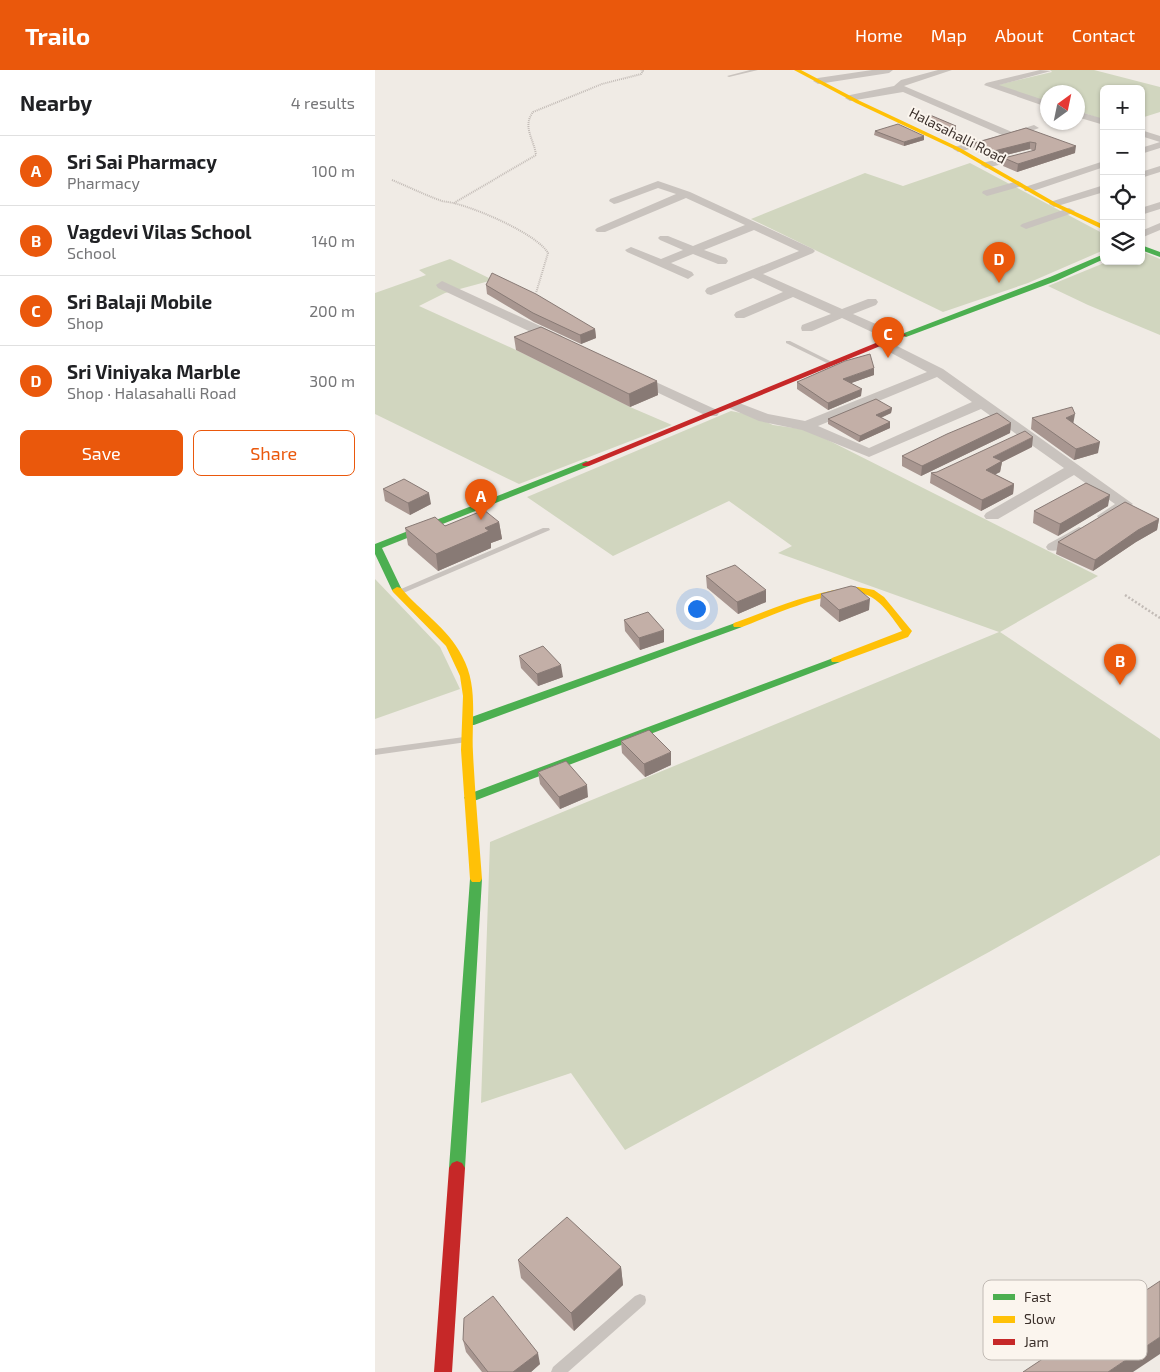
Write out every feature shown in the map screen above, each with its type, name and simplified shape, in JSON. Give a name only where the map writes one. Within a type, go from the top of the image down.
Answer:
[{"type":"street","name":"Halasahalli Road","points":[[797,70],[850,98],[958,149],[1054,204],[1100,226]]},
{"type":"street","points":[[817,81],[887,70]]},
{"type":"street","points":[[899,89],[899,85],[904,82],[948,70]]},
{"type":"street","points":[[1040,102],[989,85],[1047,71]]},
{"type":"street","points":[[850,98],[899,89],[1011,135]]},
{"type":"street","points":[[1085,116],[1100,121]]},
{"type":"street","points":[[958,149],[1034,128]]},
{"type":"street","points":[[1145,134],[1160,139]]},
{"type":"street","points":[[1145,151],[1160,145]]},
{"type":"street","points":[[986,165],[1030,154]]},
{"type":"street","points":[[987,193],[1023,186],[1100,165]]},
{"type":"street","points":[[1145,174],[1160,169]]},
{"type":"street","points":[[614,201],[658,184],[686,194],[809,251],[711,291]]},
{"type":"street","points":[[1054,204],[1100,189]]},
{"type":"street","points":[[601,230],[686,194]]},
{"type":"street","points":[[1145,211],[1160,205]]},
{"type":"street","points":[[1026,226],[1069,211]]},
{"type":"street","points":[[660,263],[753,226]]},
{"type":"street","points":[[1145,232],[1160,226]]},
{"type":"street","points":[[664,238],[722,260]]},
{"type":"street","points":[[1145,249],[1160,255]]},
{"type":"street","points":[[631,250],[689,275]]},
{"type":"street","points":[[443,1372],[476,883],[467,739],[470,722],[470,691],[456,652],[438,628],[398,592],[376,548],[890,341],[1071,272],[1100,258]]},
{"type":"street","points":[[753,274],[842,314],[890,341],[938,372],[1023,434],[1125,504],[1054,547]]},
{"type":"street","points":[[442,285],[568,344]]},
{"type":"street","points":[[740,315],[794,292]]},
{"type":"street","points":[[807,328],[873,302]]},
{"type":"street","points":[[622,370],[712,413]]},
{"type":"street","points":[[807,426],[938,372]]},
{"type":"street","points":[[734,405],[764,418],[807,426],[869,453],[982,403]]},
{"type":"street","points":[[1006,442],[1023,434]]},
{"type":"street","points":[[992,516],[1074,468]]},
{"type":"street","points":[[470,722],[843,589],[863,590],[877,597],[907,631],[903,635],[470,798]]},
{"type":"lane","points":[[729,76],[756,70]]},
{"type":"lane","points":[[788,342],[833,364]]},
{"type":"lane","points":[[398,592],[546,530]]},
{"type":"lane","points":[[375,752],[467,739]]},
{"type":"lane","points":[[558,1372],[639,1300]]},
{"type":"path","points":[[454,203],[536,154],[526,124],[527,117],[533,112],[602,84],[641,74],[643,71],[641,70]]},
{"type":"path","points":[[393,180],[444,202],[454,203],[521,229],[544,245],[548,253],[536,293]]},
{"type":"path","points":[[1125,595],[1160,618]]},
{"type":"green space","points":[[1050,70],[1094,70],[1160,87],[1160,112],[1145,117],[1145,85],[1100,85],[1100,119],[1085,113],[1085,85],[1040,85],[1040,100],[997,85],[1052,72]]},
{"type":"green space","points":[[970,163],[1100,232],[1100,252],[1028,283],[943,312],[751,219],[865,173],[903,186]]},
{"type":"green space","points":[[1145,253],[1160,259],[1160,335],[1088,305],[1048,286],[1100,265],[1145,265]]},
{"type":"green space","points":[[450,259],[493,280],[445,293],[419,306],[516,350],[630,407],[672,425],[519,484],[375,414],[375,293],[426,275],[419,270]]},
{"type":"green space","points":[[731,411],[751,415],[773,425],[808,430],[1098,576],[1000,632],[1160,739],[1160,855],[989,952],[625,1150],[571,1073],[481,1103],[490,842],[999,632],[778,553],[792,546],[729,501],[613,556],[527,497]]},
{"type":"green space","points":[[375,579],[440,647],[460,689],[375,719]]},
{"type":"building","points":[[930,115],[956,126],[943,130],[918,118]]},
{"type":"building","points":[[898,124],[924,136],[904,142],[875,131]]},
{"type":"building","points":[[1026,128],[1076,146],[1018,164],[1004,158],[1035,150],[1036,143],[1030,142],[990,152],[975,143]]},
{"type":"building","points":[[492,273],[536,294],[595,329],[580,335],[533,313],[486,285]]},
{"type":"building","points":[[541,327],[657,381],[629,394],[514,337]]},
{"type":"building","points":[[870,354],[874,368],[843,379],[862,389],[828,403],[797,382],[845,361]]},
{"type":"building","points":[[876,399],[892,408],[876,415],[890,422],[860,436],[828,419]]},
{"type":"building","points":[[1072,407],[1075,414],[1066,418],[1100,442],[1076,449],[1032,418]]},
{"type":"building","points":[[997,413],[1011,423],[922,466],[902,456],[947,434]]},
{"type":"building","points":[[1025,431],[1033,437],[993,457],[1002,461],[986,470],[1014,484],[982,500],[931,473],[937,472]]},
{"type":"building","points":[[404,479],[429,493],[408,503],[383,489]]},
{"type":"building","points":[[1086,483],[1110,495],[1060,524],[1034,511]]},
{"type":"building","points":[[1125,502],[1159,519],[1138,530],[1095,560],[1058,542]]},
{"type":"building","points":[[484,510],[499,522],[485,528],[489,531],[436,554],[405,528],[435,517],[445,526]]},
{"type":"building","points":[[735,565],[766,590],[737,602],[706,576]]},
{"type":"building","points":[[851,586],[856,587],[870,599],[839,610],[821,594]]},
{"type":"building","points":[[648,612],[664,630],[639,638],[624,620]]},
{"type":"building","points":[[543,646],[561,665],[537,674],[519,656]]},
{"type":"building","points":[[649,730],[671,752],[644,764],[621,741]]},
{"type":"building","points":[[566,761],[587,785],[559,797],[538,772]]},
{"type":"building","points":[[567,1217],[621,1267],[571,1313],[518,1260]]},
{"type":"building","points":[[1160,1281],[1160,1337],[1147,1346],[1147,1290]]},
{"type":"building","points":[[493,1296],[538,1353],[513,1372],[488,1372],[463,1340],[464,1318]]},
{"type":"building","points":[[1041,1360],[1126,1360],[1108,1372],[1023,1372]]},
{"type":"traffic: fast","points":[[1145,249],[1160,255]]},
{"type":"traffic: fast","points":[[903,335],[1053,279],[1100,258]]},
{"type":"traffic: fast","points":[[397,590],[377,547],[586,464]]},
{"type":"traffic: fast","points":[[470,722],[738,625]]},
{"type":"traffic: fast","points":[[470,798],[836,660]]},
{"type":"traffic: fast","points":[[457,1168],[476,879]]},
{"type":"traffic: slow","points":[[797,70],[858,102],[958,149],[1054,204],[1100,226]]},
{"type":"traffic: slow","points":[[397,590],[450,644],[465,676],[468,696],[467,750],[476,879]]},
{"type":"traffic: slow","points":[[738,625],[805,600],[842,591],[858,590],[870,592],[881,600],[907,631],[904,635],[836,660]]},
{"type":"traffic: jam","points":[[586,464],[903,335]]},
{"type":"traffic: jam","points":[[443,1372],[457,1168]]},
{"type":"place","name":"Sri Viniyaka Marble","points":[[999,283]]},
{"type":"place","name":"Sri Balaji Mobile","points":[[888,358]]},
{"type":"place","name":"Sri Sai Pharmacy","points":[[481,520]]},
{"type":"place","name":"Vagdevi Vilas School","points":[[1120,685]]}]
